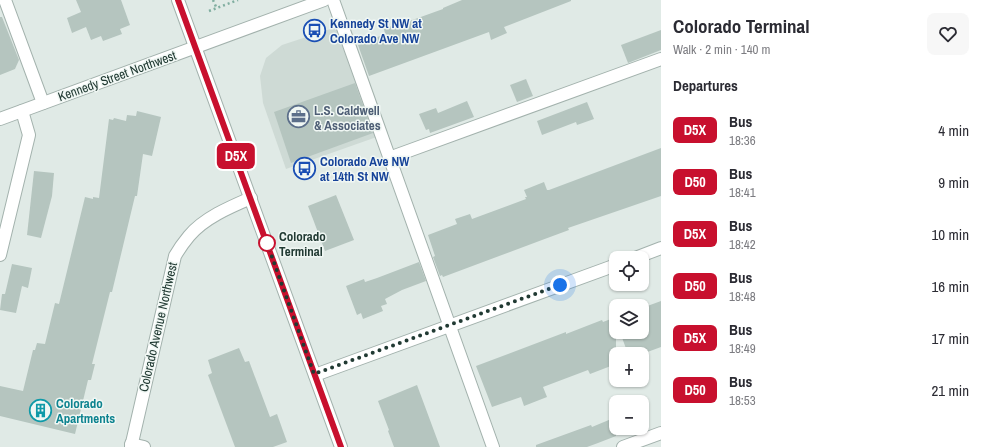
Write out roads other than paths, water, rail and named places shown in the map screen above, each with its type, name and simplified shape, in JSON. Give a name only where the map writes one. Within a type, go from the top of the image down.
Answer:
[{"type":"street","points":[[5,0],[43,103]]},
{"type":"street","points":[[178,0],[341,447]]},
{"type":"street","name":"Kennedy Street Northwest","points":[[0,119],[196,48],[262,21],[324,0]]},
{"type":"street","points":[[333,0],[492,447]]},
{"type":"street","points":[[390,158],[661,59]]},
{"type":"street","points":[[0,255],[29,135],[22,111]]},
{"type":"street","name":"Colorado Avenue Northwest","points":[[131,445],[175,256],[190,235],[211,218],[250,198]]},
{"type":"street","points":[[649,253],[661,248]]},
{"type":"street","points":[[314,374],[609,268]]},
{"type":"street","points":[[623,447],[661,433]]},
{"type":"street","points":[[131,445],[144,447]]},
{"type":"place","name":"Kennedy St NW at Colorado Ave NW","points":[[314,30]]},
{"type":"place","name":"L.S. Caldwell & Associates","points":[[299,117]]},
{"type":"place","name":"Colorado Ave NW at 14th St NW","points":[[304,168]]},
{"type":"place","name":"Colorado Terminal","points":[[267,243]]},
{"type":"place","name":"Colorado Apartments","points":[[40,410]]}]
